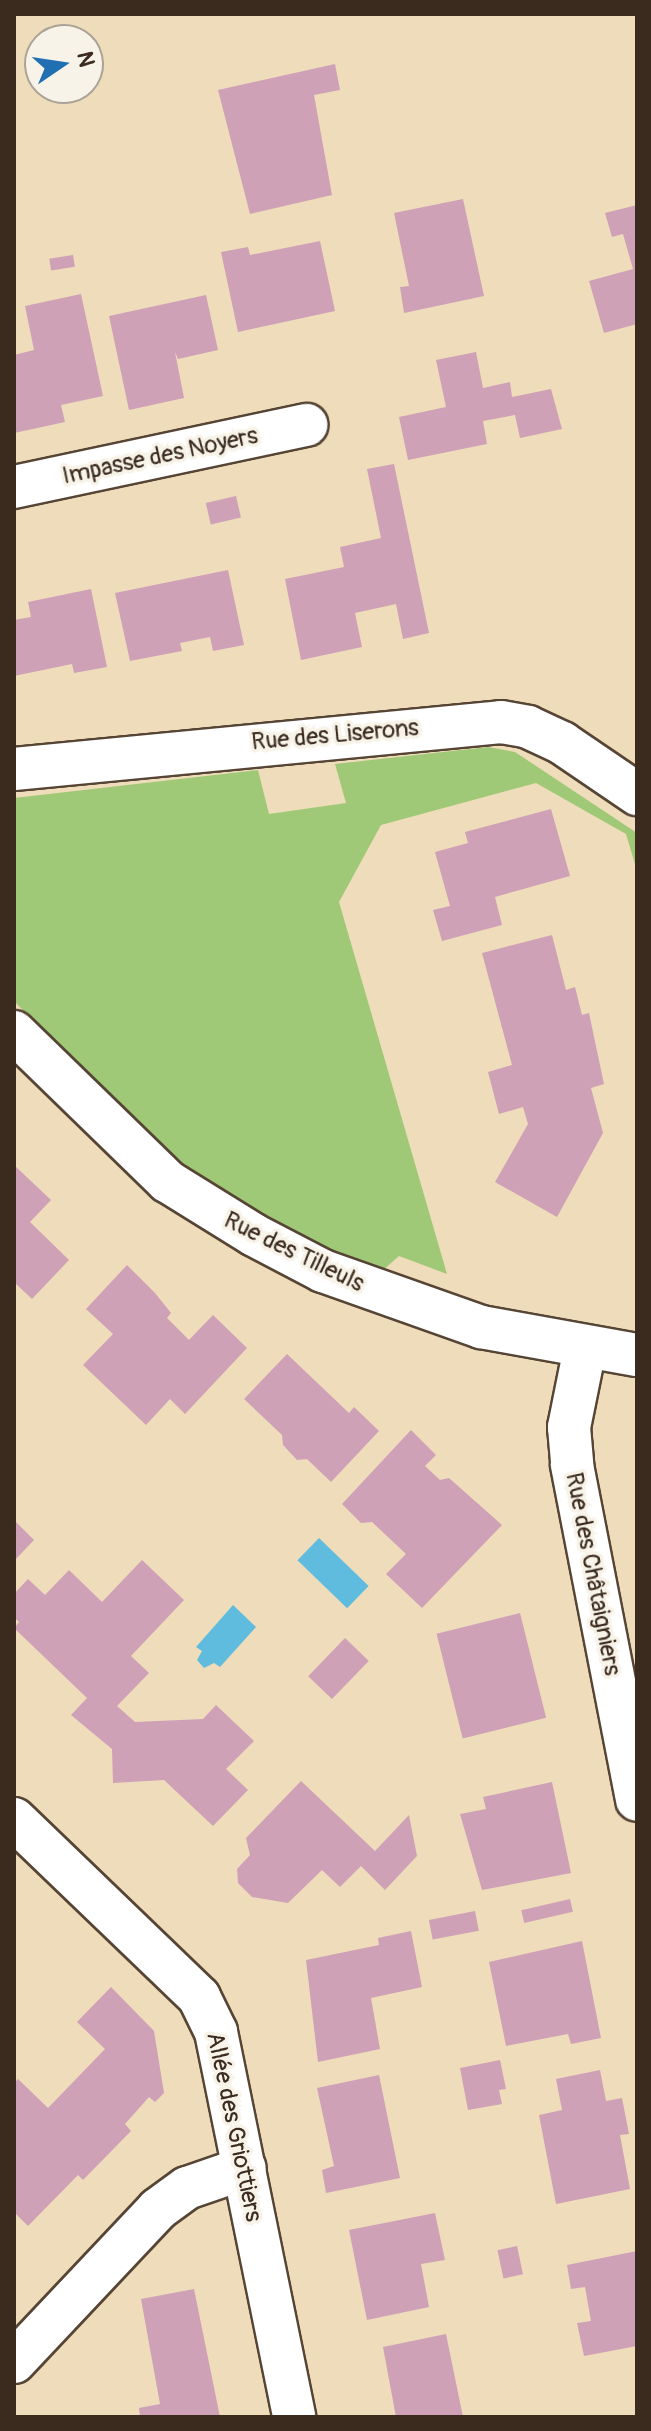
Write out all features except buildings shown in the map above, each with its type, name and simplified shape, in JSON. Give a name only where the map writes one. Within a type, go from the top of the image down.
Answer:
[{"type":"street","name":"Impasse des Noyers","points":[[14,487],[306,425]]},
{"type":"street","name":"Rue des Liserons","points":[[14,769],[501,722],[528,727],[562,743],[637,794]]},
{"type":"street","name":"Rue des Tilleuls","points":[[14,1032],[121,1141],[167,1181],[242,1229],[323,1271],[411,1305],[481,1327],[637,1355]]},
{"type":"street","name":"Rue des Châtaigniers","points":[[585,1348],[569,1427],[572,1465],[637,1800]]},
{"type":"street","name":"Allée des Griottiers","points":[[14,1819],[199,1997],[216,2032],[294,2417]]},
{"type":"street","points":[[14,2362],[158,2209],[187,2188],[245,2168]]},
{"type":"green space","points":[[488,747],[515,752],[637,833],[637,871],[626,834],[536,783],[381,825],[339,902],[447,1274],[399,1256],[382,1271],[339,1255],[204,1185],[139,1131],[14,1001],[14,798],[258,770],[269,814],[346,803],[335,764]]},
{"type":"water","points":[[319,1538],[369,1586],[347,1608],[297,1560]]},
{"type":"water","points":[[233,1605],[256,1627],[220,1667],[214,1663],[204,1668],[197,1660],[202,1651],[196,1647]]}]
